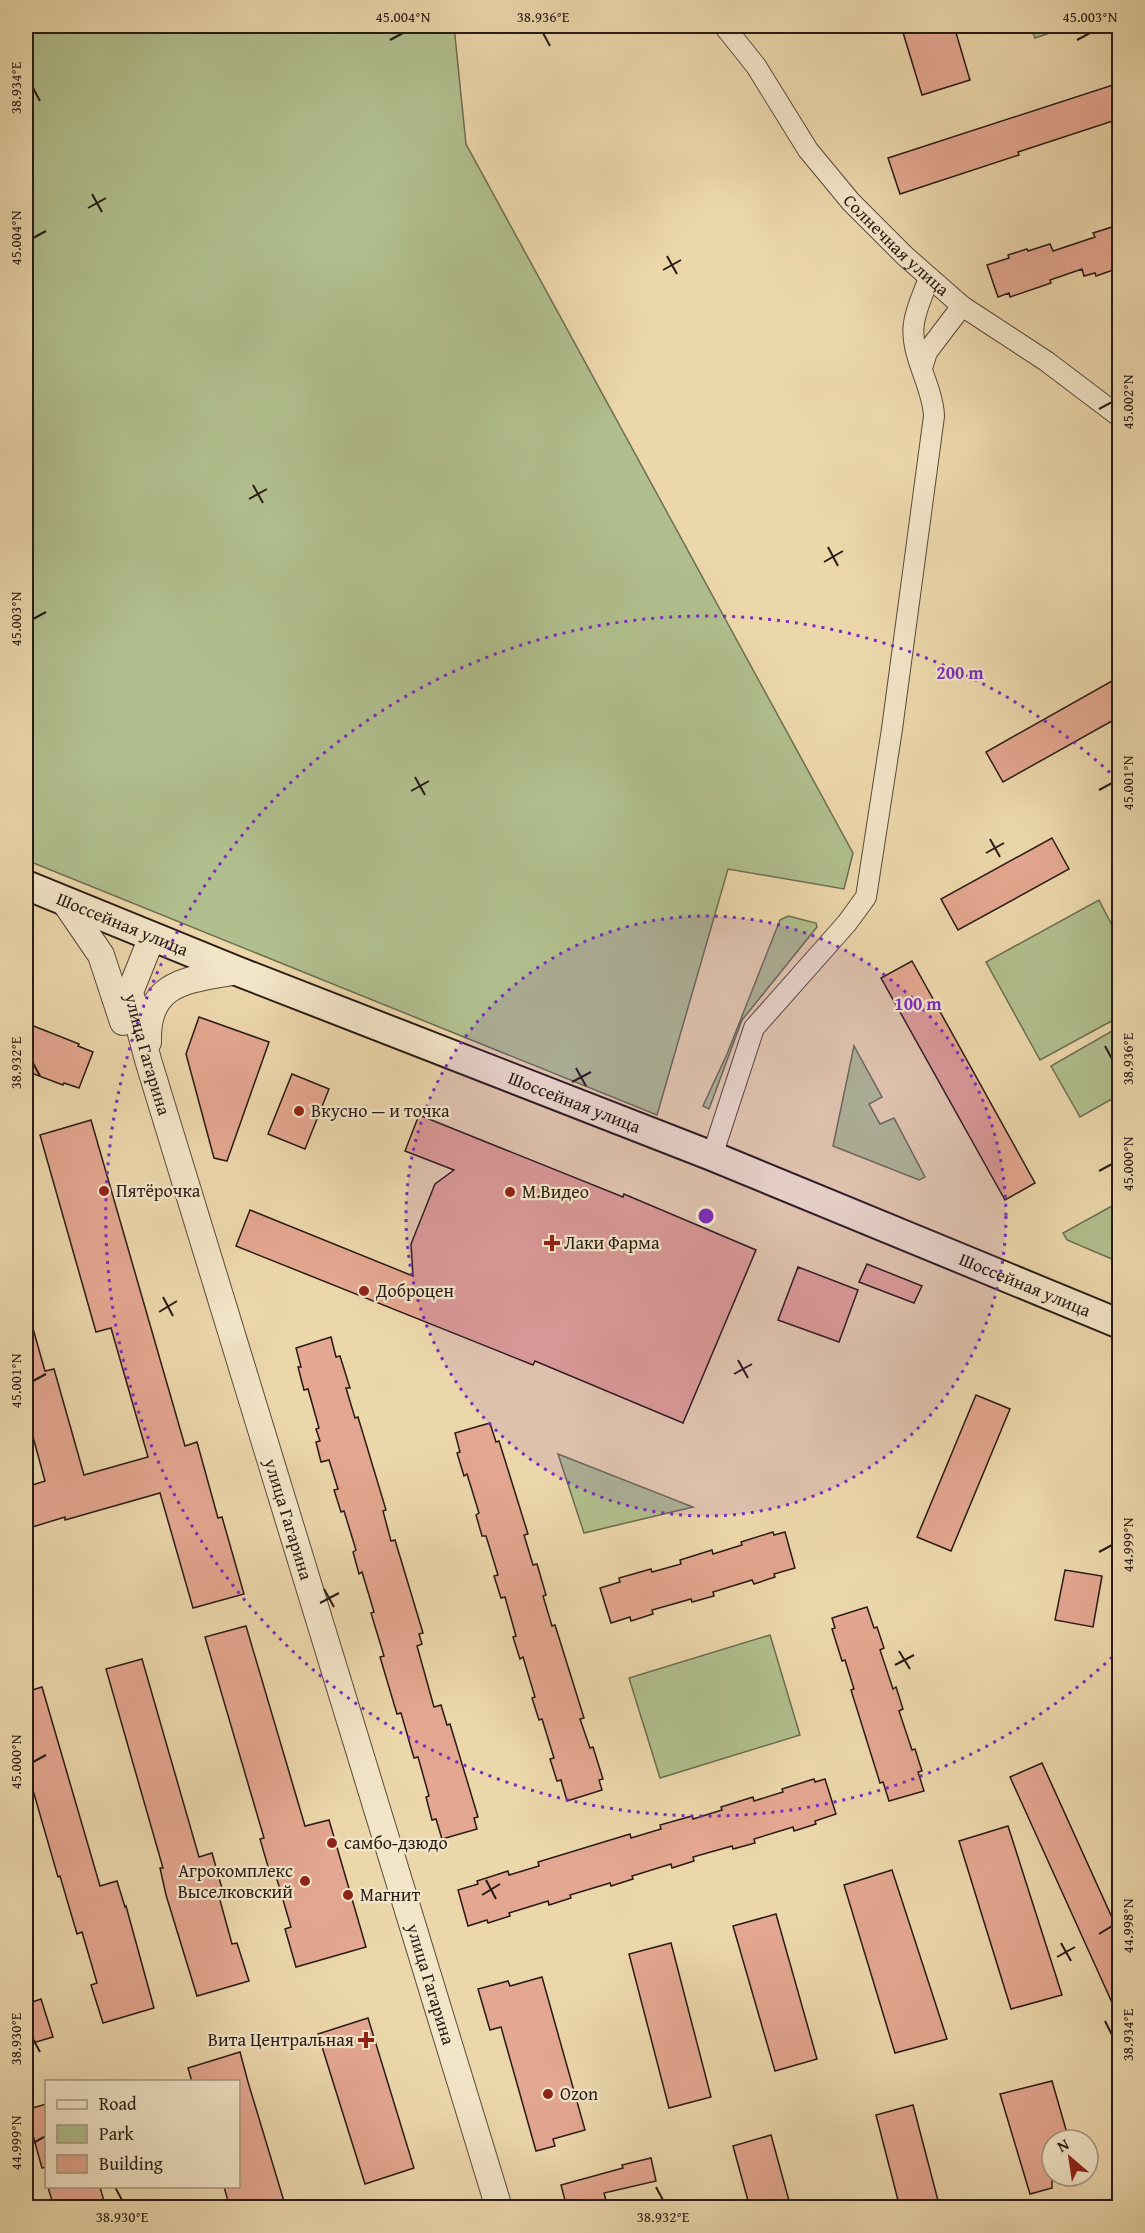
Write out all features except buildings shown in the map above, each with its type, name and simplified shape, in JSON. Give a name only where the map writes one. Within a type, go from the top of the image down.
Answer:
[{"type":"main road","name":"Шоссейная улица","points":[[26,885],[237,971],[712,1156],[1119,1324]]},
{"type":"street","name":"Солнечная улица","points":[[724,26],[756,66],[815,159],[851,202],[929,278],[962,306],[1046,361],[1119,417]]},
{"type":"street","points":[[712,1156],[754,1028],[847,923],[867,897],[934,416],[934,404],[915,343],[913,325],[929,278]]},
{"type":"street","points":[[922,368],[927,352],[962,306]]},
{"type":"street","points":[[64,901],[101,955],[124,1025],[148,1060]]},
{"type":"street","name":"улица Гагарина","points":[[153,937],[130,992],[148,1060],[499,2208]]},
{"type":"street","points":[[148,1060],[147,1034],[150,1017],[165,992],[181,981],[237,971]]},
{"type":"green space","points":[[26,26],[454,26],[466,144],[853,853],[844,889],[728,869],[657,1115],[26,860]]},
{"type":"green space","points":[[1030,26],[1070,26],[1035,38]]},
{"type":"green space","points":[[1099,900],[1119,939],[1119,1017],[1040,1060],[986,962]]},
{"type":"green space","points":[[788,916],[816,923],[817,927],[742,1020],[709,1109],[703,1106],[727,1054],[780,920]]},
{"type":"green space","points":[[1119,1027],[1119,1095],[1080,1117],[1051,1066]]},
{"type":"green space","points":[[854,1046],[882,1097],[869,1104],[880,1124],[894,1118],[925,1177],[919,1180],[833,1146]]},
{"type":"green space","points":[[1119,1202],[1119,1262],[1067,1240],[1063,1233]]},
{"type":"green space","points":[[558,1454],[693,1507],[584,1533]]},
{"type":"green space","points":[[770,1635],[800,1735],[660,1778],[629,1678]]},
{"type":"place","name":"Вкусно — и точка","points":[[299,1111]]},
{"type":"place","name":"Пятёрочка","points":[[104,1191]]},
{"type":"place","name":"М.Видео","points":[[510,1192]]},
{"type":"place","name":"Лаки Фарма","points":[[552,1243]]},
{"type":"place","name":"Доброцен","points":[[364,1291]]},
{"type":"place","name":"самбо-дзюдо","points":[[332,1843]]},
{"type":"place","name":"Агрокомплекс Выселковский","points":[[305,1881]]},
{"type":"place","name":"Магнит","points":[[348,1895]]},
{"type":"place","name":"Вита Центральная","points":[[366,2040]]},
{"type":"place","name":"Ozon","points":[[548,2094]]}]
